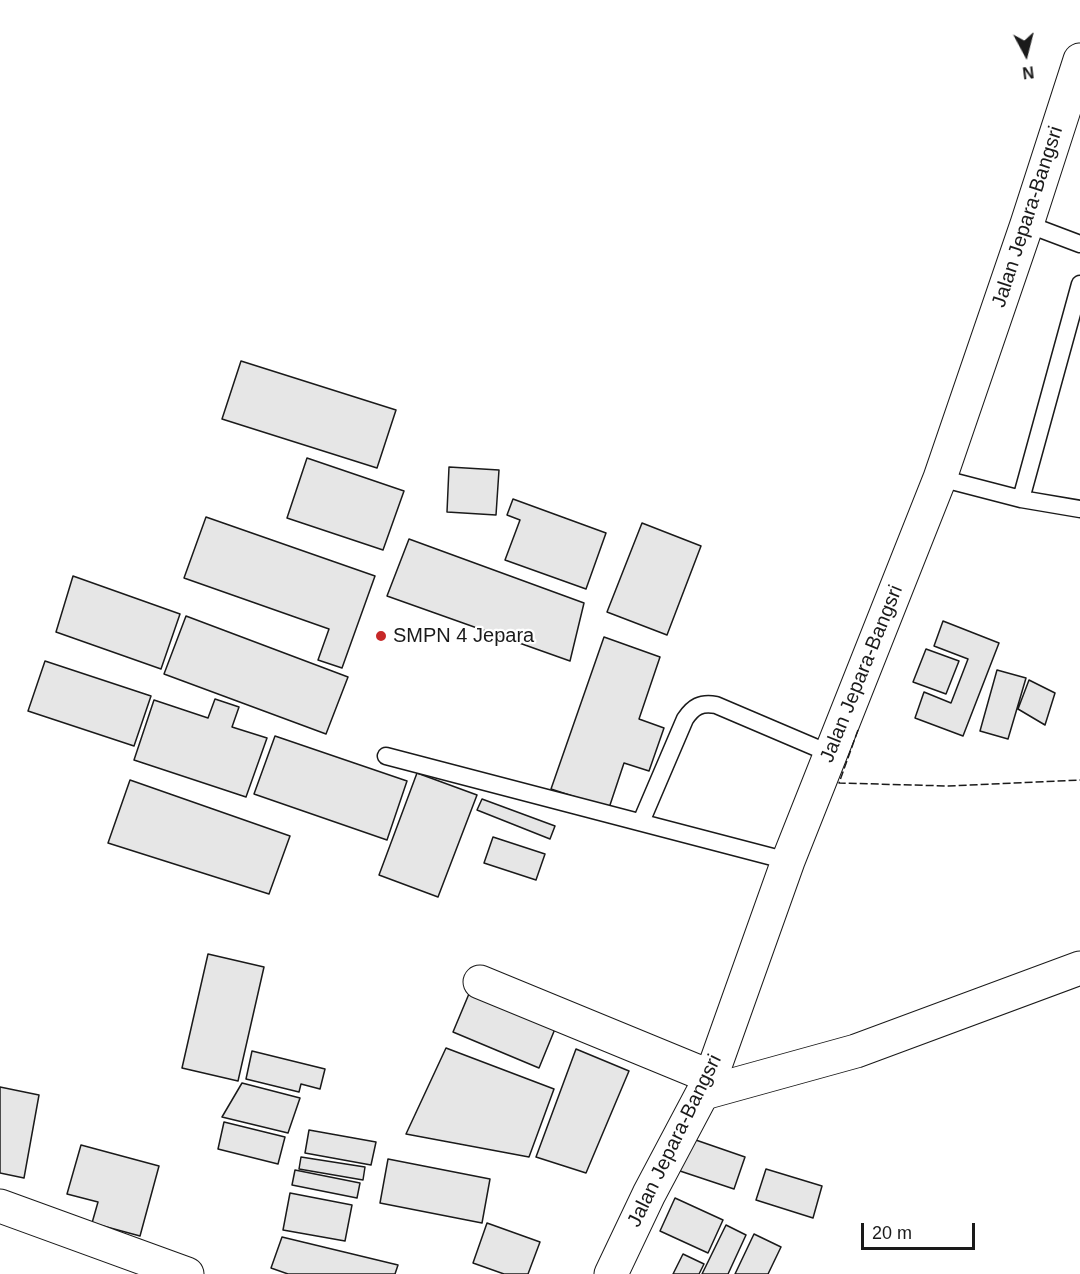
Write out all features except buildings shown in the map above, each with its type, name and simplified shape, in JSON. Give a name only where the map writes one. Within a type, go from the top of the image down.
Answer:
[{"type":"main road","name":"Jalan Jepara-Bangsri","points":[[611,1274],[649,1194],[707,1085],[788,861],[940,478],[1027,224],[1080,60]]},
{"type":"main road","points":[[480,982],[707,1085],[856,1051],[1080,968]]},
{"type":"main road","points":[[0,1206],[187,1274]]},
{"type":"lane","points":[[1027,224],[1080,244]]},
{"type":"lane","points":[[1021,499],[1080,284]]},
{"type":"lane","points":[[940,478],[1021,499],[1080,509]]},
{"type":"lane","points":[[641,822],[685,719],[692,710],[704,704],[716,705],[831,754]]},
{"type":"lane","points":[[386,756],[788,861]]},
{"type":"fence","points":[[858,730],[839,783],[948,786],[1080,780]]},
{"type":"place","name":"SMPN 4 Jepara","points":[[381,636]]}]
